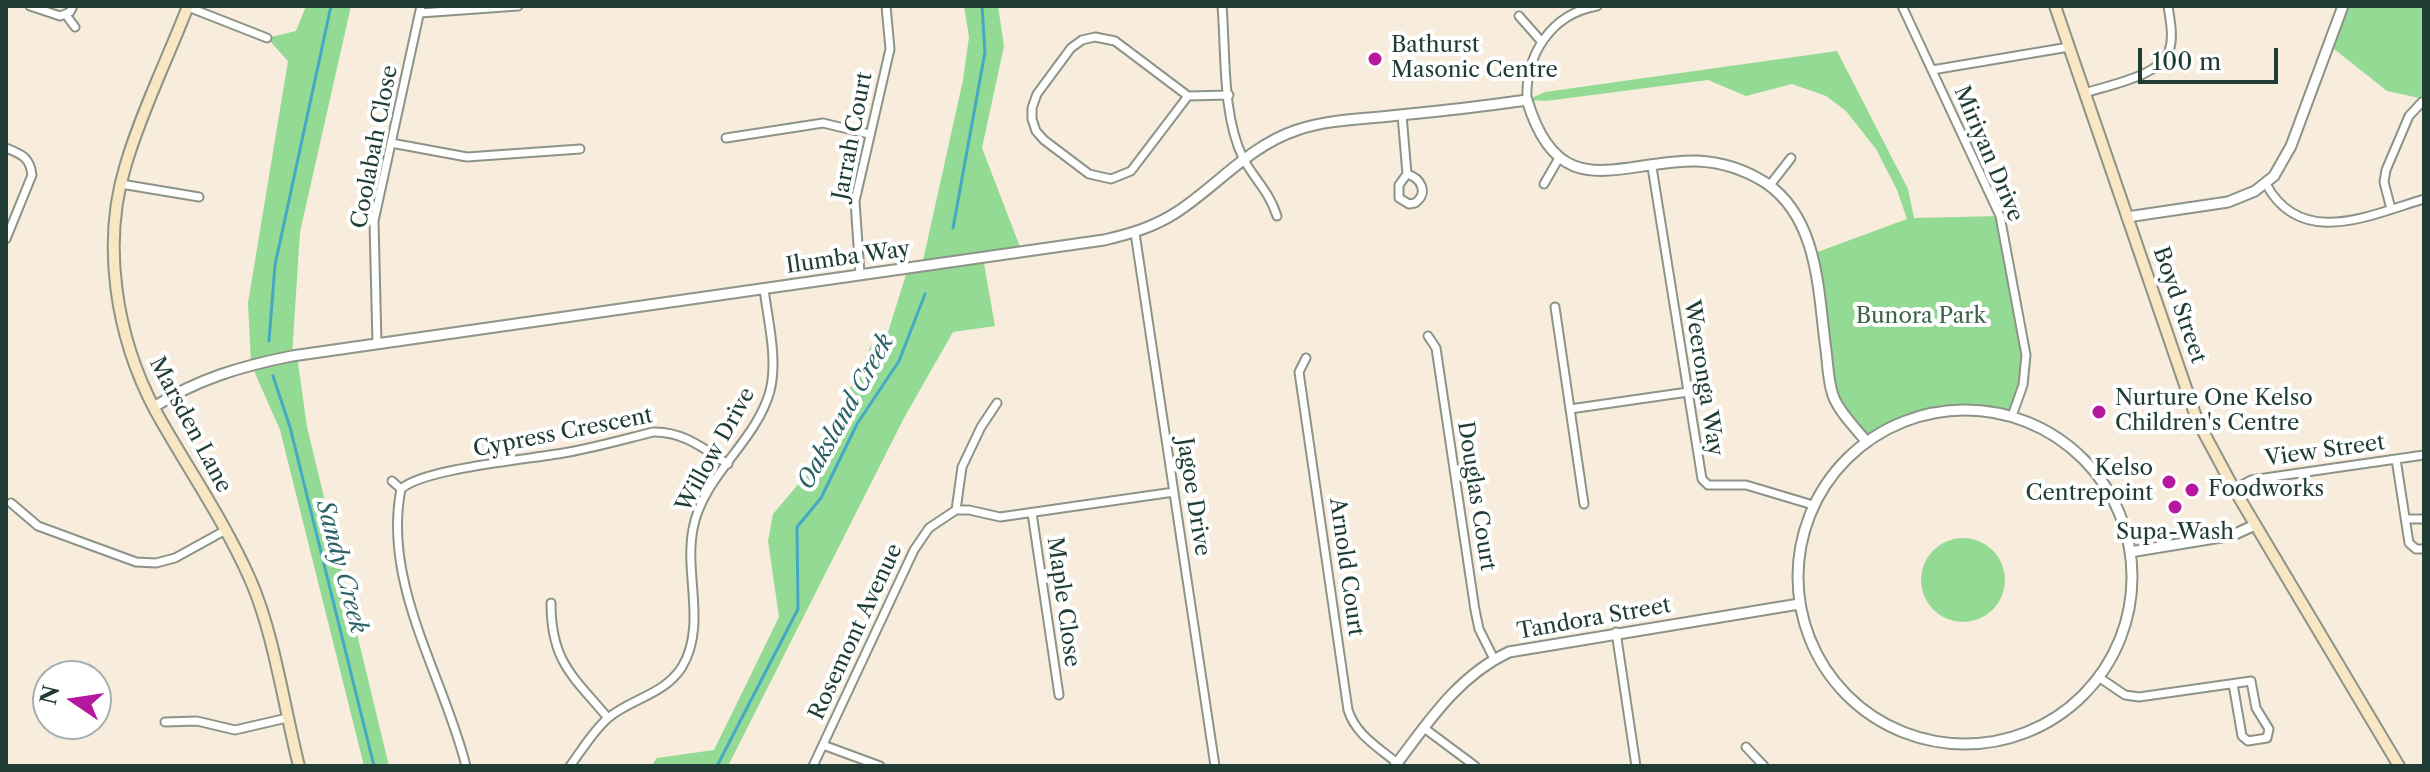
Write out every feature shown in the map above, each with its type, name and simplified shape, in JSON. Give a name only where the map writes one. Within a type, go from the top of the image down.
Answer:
[{"type":"main road","name":"Marsden Lane","points":[[188,6],[131,149],[121,184],[114,254],[117,289],[127,341],[154,407],[248,575],[262,612],[299,766]]},
{"type":"main road","name":"Boyd Street","points":[[2055,6],[2197,420],[2255,525],[2399,766]]},
{"type":"street","points":[[30,6],[54,16],[66,15],[73,6]]},
{"type":"street","points":[[188,6],[267,38]]},
{"type":"street","points":[[421,10],[518,6]]},
{"type":"street","name":"Jarrah Court","points":[[860,274],[855,201],[890,49],[886,6]]},
{"type":"street","points":[[1222,6],[1229,118],[1244,158],[1271,198],[1277,216]]},
{"type":"street","points":[[1597,6],[1563,21],[1547,33],[1527,74],[1527,100],[1542,136],[1559,158],[1599,171],[1618,172],[1689,162],[1724,164],[1749,172],[1770,185],[1792,207],[1808,239],[1835,399],[1867,442]]},
{"type":"street","name":"Miriyan Drive","points":[[1902,6],[2000,216],[2026,355],[2023,385],[2012,416]]},
{"type":"street","points":[[2085,93],[2146,73],[2164,61],[2171,38],[2168,6]]},
{"type":"street","points":[[2127,217],[2228,202],[2266,184],[2282,165],[2291,146],[2343,6]]},
{"type":"street","name":"Coolabah Close","points":[[377,344],[374,221],[421,10]]},
{"type":"street","points":[[66,15],[75,27]]},
{"type":"street","points":[[1519,16],[1541,41]]},
{"type":"street","points":[[1188,96],[1131,171],[1111,179],[1089,174],[1066,157],[1044,140],[1036,131],[1032,119],[1037,94],[1071,48],[1082,40],[1095,37],[1115,41],[1188,96],[1229,95]]},
{"type":"street","points":[[1932,70],[2069,47]]},
{"type":"street","name":"Ilumba Way","points":[[154,407],[191,386],[251,364],[1104,240],[1135,233],[1178,211],[1244,158],[1265,144],[1299,129],[1527,100]]},
{"type":"street","points":[[2391,209],[2384,182],[2386,170],[2409,116],[2422,102]]},
{"type":"street","points":[[1402,115],[1407,174]]},
{"type":"street","points":[[726,138],[823,123],[869,134]]},
{"type":"street","points":[[391,143],[467,157],[580,149]]},
{"type":"street","points":[[6,148],[24,155],[31,163],[32,175],[6,239]]},
{"type":"street","points":[[1544,184],[1559,158]]},
{"type":"street","points":[[1770,185],[1791,158]]},
{"type":"street","name":"Weeronga Way","points":[[1652,167],[1700,473],[1705,483],[1754,486],[1813,505]]},
{"type":"street","points":[[121,184],[199,197]]},
{"type":"street","points":[[2266,184],[2287,210],[2319,223],[2341,223],[2424,199]]},
{"type":"street","name":"Jagoe Drive","points":[[1135,233],[1215,766]]},
{"type":"street","name":"Willow Drive","points":[[570,766],[608,718],[657,692],[684,663],[693,638],[691,545],[694,522],[703,501],[762,410],[771,388],[773,371],[764,289]]},
{"type":"street","points":[[1555,307],[1584,504]]},
{"type":"street","name":"Douglas Court","points":[[1428,336],[1436,348],[1477,619],[1494,659]]},
{"type":"street","name":"Arnold Court","points":[[1306,358],[1299,372],[1348,710],[1360,733],[1396,764]]},
{"type":"street","points":[[1570,409],[1688,392]]},
{"type":"street","points":[[997,403],[981,427],[962,467],[956,510],[1000,517],[1174,492]]},
{"type":"street","points":[[1962,409],[2012,416],[2053,434],[2090,466],[2115,504],[2130,552],[2132,584],[2120,640],[2100,678],[2071,707],[2036,730],[1965,745],[1925,740],[1882,722],[1845,695],[1832,680],[1808,638],[1799,604],[1798,561],[1813,505],[1834,471],[1867,442],[1892,426],[1939,412],[1962,409]]},
{"type":"street","name":"Cypress Crescent","points":[[401,489],[408,483],[449,472],[569,452],[653,432],[686,437],[728,464]]},
{"type":"street","name":"View Street","points":[[2234,489],[2251,480],[2424,455]]},
{"type":"street","points":[[2396,459],[2409,543],[2416,549],[2424,549]]},
{"type":"street","points":[[392,481],[401,489],[397,515],[406,585],[426,653],[466,766]]},
{"type":"street","points":[[11,503],[38,526],[136,562],[156,563],[175,558],[224,531]]},
{"type":"street","name":"Rosemont Avenue","points":[[813,766],[914,550],[929,528],[956,510]]},
{"type":"street","name":"Maple Close","points":[[1032,513],[1059,695]]},
{"type":"street","points":[[2406,519],[2424,519]]},
{"type":"street","points":[[2130,552],[2233,535],[2255,525]]},
{"type":"street","points":[[551,603],[551,634],[562,662],[608,718]]},
{"type":"street","name":"Tandora Street","points":[[1396,764],[1458,687],[1494,659],[1521,648],[1799,604]]},
{"type":"street","points":[[1616,632],[1636,766]]},
{"type":"street","points":[[2100,678],[2125,695],[2139,697],[2251,681],[2256,708],[2269,729],[2269,735],[2264,740],[2248,741],[2242,736],[2233,684]]},
{"type":"street","points":[[165,722],[197,721],[235,730],[287,718]]},
{"type":"street","points":[[1424,728],[1475,766]]},
{"type":"street","points":[[823,745],[880,766]]},
{"type":"street","points":[[1746,747],[1764,766]]},
{"type":"green space","points":[[306,6],[351,6],[300,232],[292,356],[297,356],[307,427],[389,766],[364,766],[280,430],[251,364],[248,303],[288,61],[267,38],[296,31]]},
{"type":"green space","points":[[964,6],[998,6],[1004,46],[982,148],[1022,252],[983,258],[995,326],[953,332],[904,418],[728,766],[651,766],[657,758],[714,750],[779,617],[768,541],[773,514],[807,474],[872,344],[885,342],[908,268],[922,265],[963,80],[969,37]]},
{"type":"green space","points":[[2343,6],[2424,6],[2424,99],[2387,91],[2329,45]]},
{"type":"green space","name":"Bunora Park","points":[[1837,51],[1908,189],[1914,218],[2000,216],[2026,364],[2012,416],[1972,411],[1936,413],[1902,423],[1867,442],[1835,399],[1812,254],[1907,219],[1897,190],[1876,149],[1846,111],[1826,96],[1792,84],[1746,96],[1708,80],[1546,101],[1527,100],[1545,92]]},
{"type":"green space","points":[[1955,538],[1971,538],[1987,545],[1998,556],[2005,580],[2002,596],[1993,610],[1971,622],[1955,622],[1939,615],[1928,604],[1921,588],[1921,572],[1928,556],[1939,545]]},
{"type":"waterway","name":"Sandy Creek","points":[[269,341],[275,265],[331,6]]},
{"type":"waterway","name":"Oaksland Creek","points":[[953,228],[985,52],[982,6]]},
{"type":"waterway","name":"Oaksland Creek","points":[[717,766],[798,609],[797,527],[821,498],[857,424],[899,361],[925,294]]},
{"type":"waterway","name":"Sandy Creek","points":[[273,376],[290,427],[374,766]]},
{"type":"place","name":"Bathurst Masonic Centre","points":[[1375,59]]},
{"type":"place","name":"Nurture One Kelso Children's Centre","points":[[2099,412]]},
{"type":"place","name":"Kelso Centrepoint","points":[[2169,482]]},
{"type":"place","name":"Foodworks","points":[[2192,490]]},
{"type":"place","name":"Supa-Wash","points":[[2175,507]]}]
